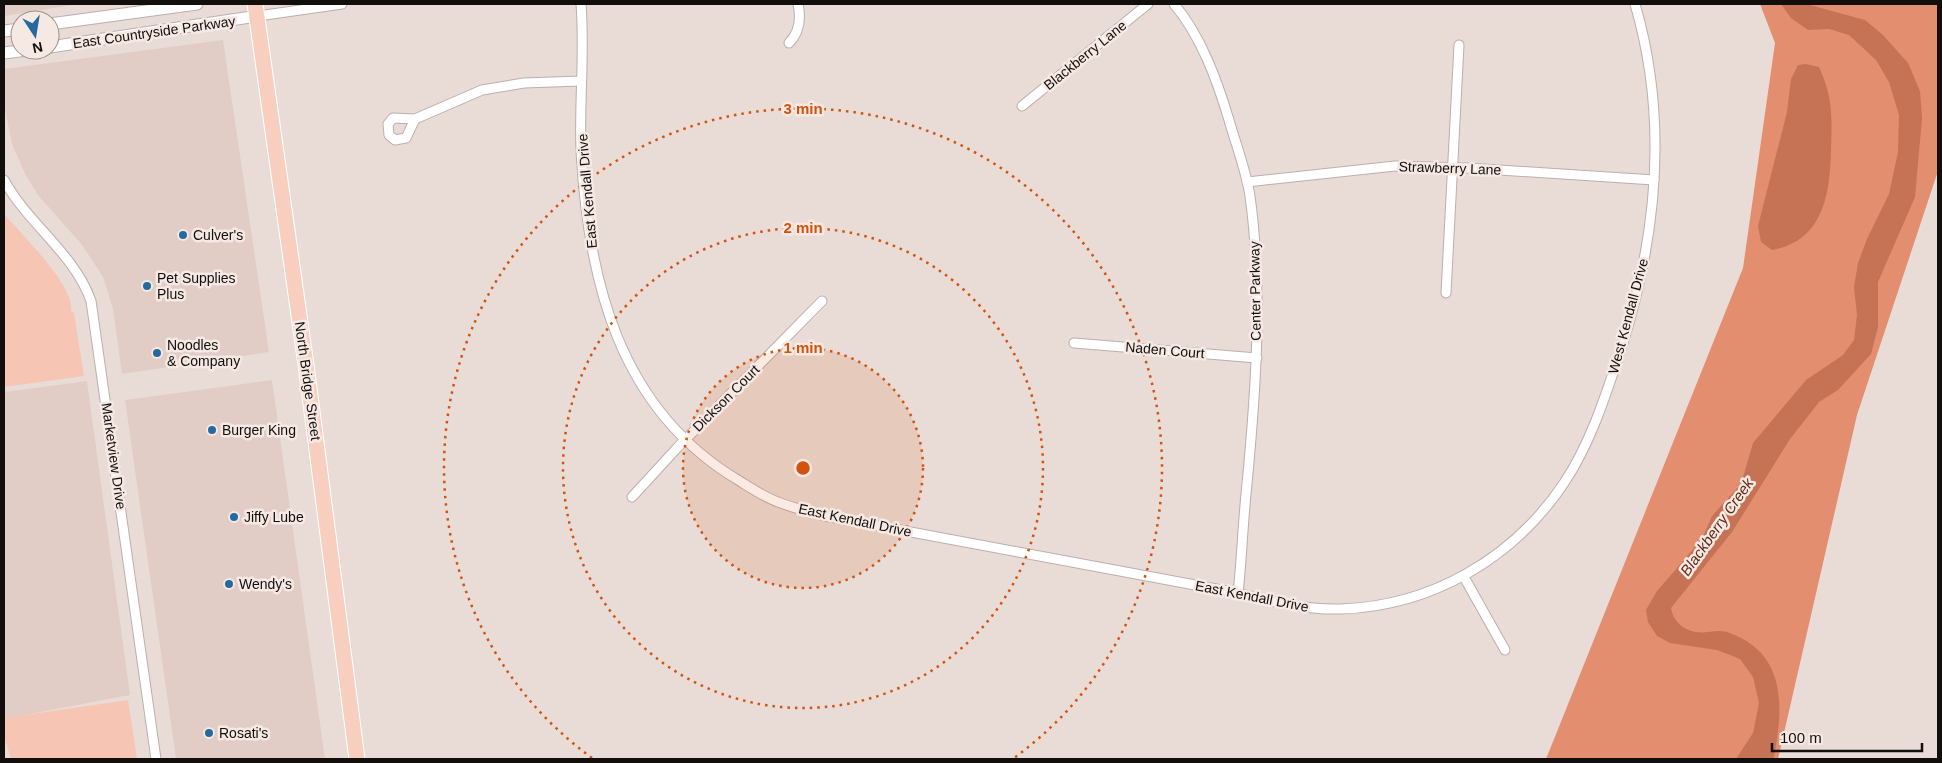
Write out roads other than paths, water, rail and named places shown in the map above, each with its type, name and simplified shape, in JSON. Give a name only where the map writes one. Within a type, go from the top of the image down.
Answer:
[{"type":"highway","name":"North Bridge Street","points":[[256,10],[357,759]]},
{"type":"street","name":"East Countryside Parkway","points":[[60,23],[197,4]]},
{"type":"street","points":[[256,10],[342,4]]},
{"type":"street","name":"East Kendall Drive","points":[[581,4],[583,35],[581,149],[585,205],[594,263],[610,320],[628,363],[651,401],[685,439],[716,466],[777,502],[825,516],[1238,593],[1276,603],[1344,609],[1401,601],[1464,577]]},
{"type":"street","points":[[789,43],[796,36],[800,15],[798,4]]},
{"type":"street","name":"Blackberry Lane","points":[[1022,106],[1148,4]]},
{"type":"street","name":"Center Parkway","points":[[1174,4],[1183,15],[1202,50],[1222,95],[1247,182],[1254,235],[1257,358],[1238,593]]},
{"type":"street","name":"West Kendall Drive","points":[[1464,577],[1520,536],[1543,512],[1565,482],[1583,451],[1598,417],[1629,323],[1644,257],[1654,180],[1656,138],[1655,102],[1647,51],[1635,4]]},
{"type":"street","name":"East Countryside Parkway","points":[[60,45],[256,10]]},
{"type":"street","points":[[1446,293],[1460,45]]},
{"type":"street","points":[[415,119],[482,90],[524,83],[581,81]]},
{"type":"street","name":"Strawberry Lane","points":[[1247,182],[1365,168],[1454,167],[1654,180]]},
{"type":"street","name":"Marketview Drive","points":[[4,180],[24,208],[70,261],[86,288],[91,301],[156,759]]},
{"type":"street","name":"Dickson Court","points":[[632,497],[685,439],[822,301]]},
{"type":"street","name":"Naden Court","points":[[1074,343],[1257,358]]},
{"type":"street","points":[[1464,577],[1505,650]]},
{"type":"water","name":"Blackberry Creek","points":[[1781,4],[1806,4],[1865,20],[1883,35],[1908,63],[1920,91],[1922,118],[1915,197],[1878,282],[1878,327],[1871,354],[1838,390],[1819,402],[1790,439],[1732,532],[1671,608],[1676,621],[1683,627],[1691,631],[1727,632],[1746,641],[1761,653],[1770,667],[1776,682],[1779,700],[1779,718],[1774,757],[1772,759],[1736,759],[1753,733],[1759,703],[1753,677],[1740,659],[1717,650],[1670,643],[1657,636],[1648,622],[1646,610],[1657,591],[1702,539],[1712,516],[1741,484],[1753,443],[1806,380],[1843,355],[1854,340],[1857,315],[1854,287],[1858,263],[1867,239],[1889,194],[1898,152],[1899,115],[1889,82],[1876,60],[1849,35],[1829,29],[1808,30],[1791,18]]},
{"type":"water","points":[[1806,64],[1819,67],[1827,88],[1831,107],[1832,127],[1829,182],[1821,213],[1813,226],[1803,237],[1789,245],[1772,250],[1761,242],[1758,226],[1787,112],[1791,79],[1798,65]]},
{"type":"place","name":"Culver's","points":[[183,235]]},
{"type":"place","name":"Pet Supplies Plus","points":[[147,286]]},
{"type":"place","name":"Noodles & Company","points":[[157,353]]},
{"type":"place","name":"Burger King","points":[[212,430]]},
{"type":"place","name":"Jiffy Lube","points":[[234,517]]},
{"type":"place","name":"Wendy's","points":[[229,584]]},
{"type":"place","name":"Rosati's","points":[[209,733]]}]
